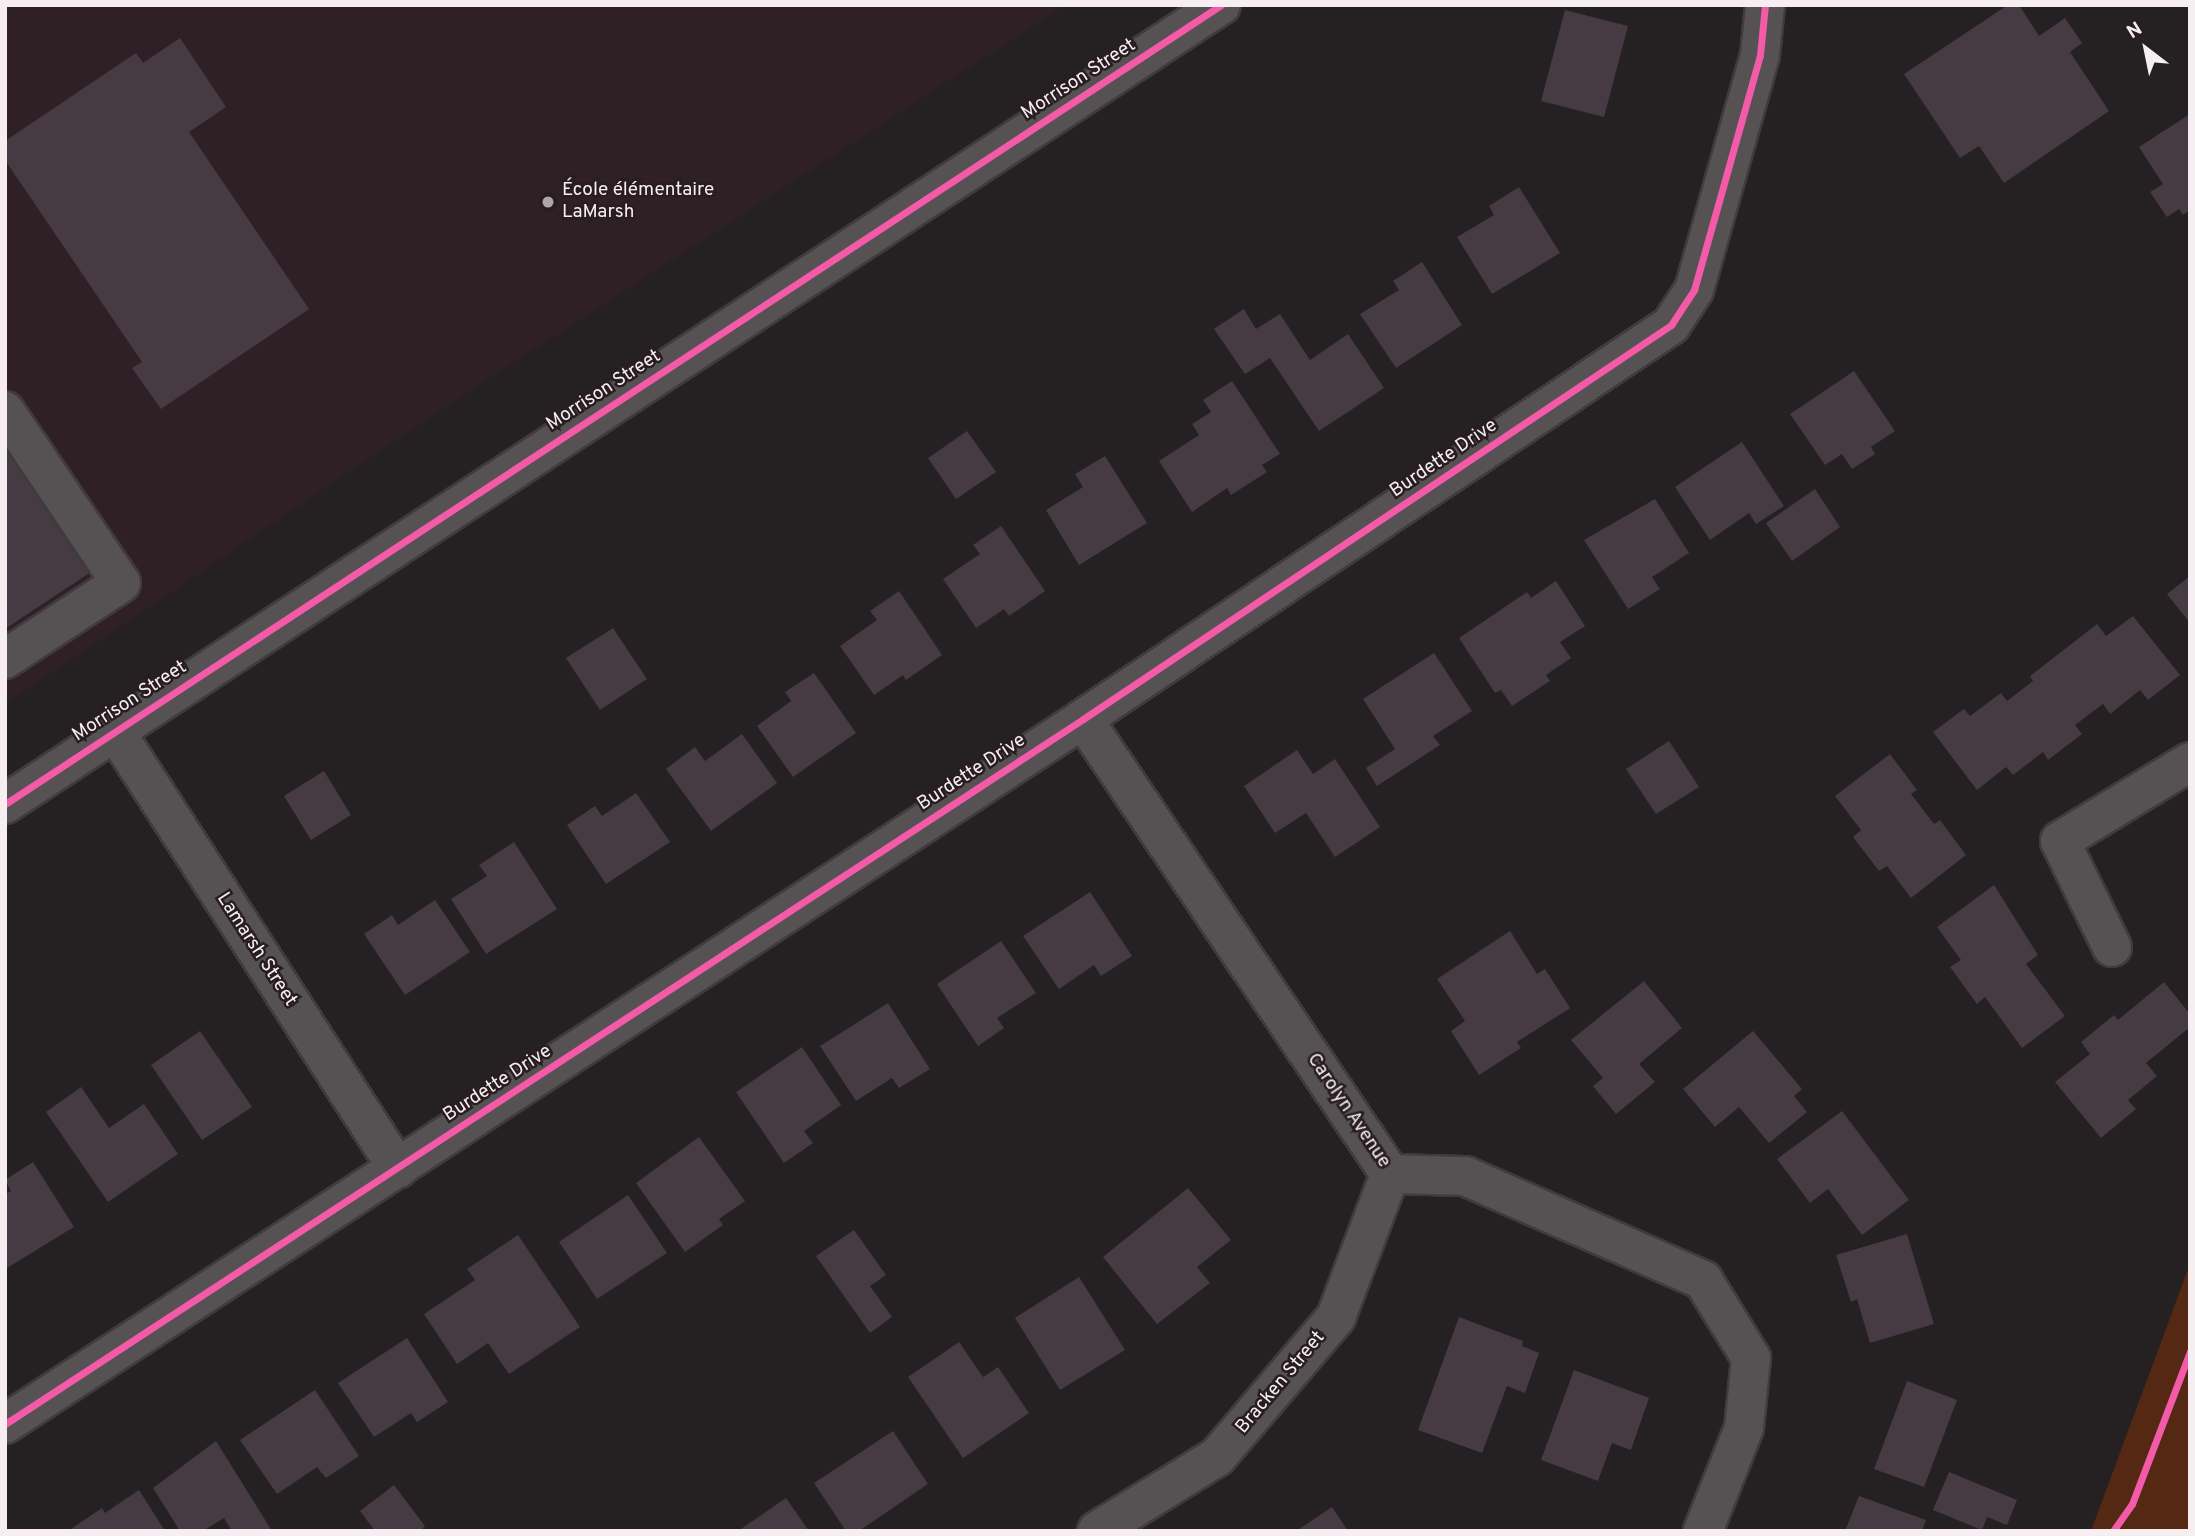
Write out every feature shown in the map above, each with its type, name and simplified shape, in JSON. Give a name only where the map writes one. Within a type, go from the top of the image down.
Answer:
[{"type":"street","name":"Morrison Street","points":[[5,804],[1221,5]]},
{"type":"street","name":"Burdette Drive","points":[[5,1424],[1083,719],[1671,325],[1694,290],[1760,55],[1765,5]]},
{"type":"street","points":[[5,411],[121,583],[5,660]]},
{"type":"street","name":"Carolyn Avenue","points":[[1083,719],[1390,1174],[1465,1176],[1703,1280],[1751,1358],[1744,1427],[1703,1531]]},
{"type":"street","name":"Lamarsh Street","points":[[114,731],[398,1168]]},
{"type":"street","points":[[2112,947],[2060,841],[2190,762]]},
{"type":"street","name":"Bracken Street","points":[[1097,1531],[1217,1457],[1336,1317],[1390,1174]]},
{"type":"shaded area","points":[[5,5],[1066,5],[458,399],[5,704]]},
{"type":"shaded area","points":[[2190,1264],[2190,1531],[2091,1531]]},
{"type":"building","points":[[2008,5],[2019,5],[2039,36],[2065,18],[2082,43],[2070,52],[2109,111],[2004,183],[1979,146],[1960,158],[1904,74]]},
{"type":"building","points":[[1565,10],[1628,26],[1604,117],[1541,101]]},
{"type":"building","points":[[180,38],[226,107],[189,132],[309,309],[161,409],[132,368],[142,362],[5,160],[5,141],[136,53],[143,63]]},
{"type":"building","points":[[2190,114],[2190,210],[2183,215],[2179,209],[2167,217],[2150,192],[2163,184],[2139,147]]},
{"type":"building","points":[[1519,187],[1560,253],[1492,294],[1457,237],[1494,215],[1489,206]]},
{"type":"building","points":[[1422,262],[1462,325],[1396,368],[1360,314],[1399,290],[1393,281]]},
{"type":"building","points":[[1244,309],[1256,329],[1280,314],[1310,360],[1348,334],[1384,388],[1319,431],[1270,358],[1245,374],[1214,329]]},
{"type":"building","points":[[1854,371],[1895,431],[1871,447],[1875,454],[1852,469],[1842,454],[1825,465],[1790,414]]},
{"type":"building","points":[[1232,381],[1280,454],[1262,465],[1267,472],[1231,495],[1227,488],[1192,512],[1159,461],[1199,435],[1192,424],[1211,412],[1203,400]]},
{"type":"building","points":[[967,431],[996,472],[956,499],[928,458]]},
{"type":"building","points":[[5,439],[94,570],[5,629]]},
{"type":"building","points":[[1742,442],[1784,506],[1756,524],[1749,513],[1710,540],[1675,487]]},
{"type":"building","points":[[1105,456],[1147,523],[1079,565],[1046,510],[1083,487],[1075,474]]},
{"type":"building","points":[[1815,489],[1840,527],[1792,561],[1766,523]]},
{"type":"building","points":[[1655,499],[1689,553],[1652,577],[1660,589],[1628,609],[1584,540]]},
{"type":"building","points":[[1001,526],[1045,591],[1009,616],[1004,609],[976,628],[943,579],[980,554],[973,545]]},
{"type":"building","points":[[2190,576],[2190,623],[2167,594]]},
{"type":"building","points":[[1556,581],[1585,626],[1560,642],[1571,658],[1546,675],[1550,681],[1512,706],[1501,690],[1495,693],[1459,638],[1527,592],[1531,598]]},
{"type":"building","points":[[899,591],[942,655],[906,680],[903,675],[874,695],[840,646],[877,620],[870,611]]},
{"type":"building","points":[[2133,616],[2180,675],[2148,700],[2140,690],[2110,714],[2103,704],[2075,725],[2082,734],[2048,760],[2043,752],[2013,775],[2006,767],[1977,790],[1933,732],[1964,709],[1970,716],[2001,693],[2007,701],[2033,681],[2030,676],[2097,624],[2106,636]]},
{"type":"building","points":[[613,628],[647,679],[600,710],[566,658]]},
{"type":"building","points":[[1434,653],[1472,711],[1433,736],[1440,745],[1377,786],[1366,768],[1395,749],[1363,699]]},
{"type":"building","points":[[814,673],[856,733],[793,777],[757,726],[791,701],[785,692]]},
{"type":"building","points":[[742,734],[777,783],[711,831],[666,769],[695,747],[705,761]]},
{"type":"building","points":[[1669,741],[1699,787],[1656,814],[1626,769]]},
{"type":"building","points":[[1297,750],[1313,774],[1335,759],[1380,827],[1335,857],[1306,813],[1275,833],[1244,786]]},
{"type":"building","points":[[1890,754],[1917,790],[1911,794],[1934,824],[1940,820],[1966,855],[1911,898],[1887,866],[1879,871],[1853,837],[1861,830],[1835,796]]},
{"type":"building","points":[[324,771],[351,815],[311,840],[284,796]]},
{"type":"building","points":[[636,793],[670,842],[606,884],[567,825],[595,806],[602,816]]},
{"type":"building","points":[[514,842],[557,909],[486,954],[451,899],[487,876],[479,865]]},
{"type":"building","points":[[1994,885],[2038,955],[2026,964],[2065,1016],[2022,1048],[1985,997],[1977,1004],[1950,967],[1961,960],[1937,927]]},
{"type":"building","points":[[1090,892],[1132,956],[1101,976],[1094,965],[1059,989],[1023,936]]},
{"type":"building","points":[[435,900],[470,952],[405,995],[364,934],[392,915],[398,925]]},
{"type":"building","points":[[1510,931],[1537,974],[1545,969],[1570,1008],[1517,1042],[1521,1048],[1479,1075],[1451,1031],[1465,1021],[1437,979]]},
{"type":"building","points":[[1001,941],[1036,993],[997,1018],[1004,1028],[978,1046],[937,984]]},
{"type":"building","points":[[1644,981],[1682,1028],[1639,1064],[1655,1082],[1616,1114],[1593,1086],[1603,1078],[1571,1040]]},
{"type":"building","points":[[2164,982],[2190,1014],[2190,1027],[2146,1063],[2157,1076],[2128,1100],[2136,1109],[2101,1138],[2055,1082],[2090,1054],[2081,1042],[2114,1015],[2118,1020]]},
{"type":"building","points":[[888,1003],[930,1069],[899,1088],[892,1078],[856,1101],[820,1046]]},
{"type":"building","points":[[200,1031],[252,1107],[202,1140],[151,1065]]},
{"type":"building","points":[[1753,1031],[1802,1089],[1794,1096],[1807,1112],[1769,1143],[1739,1107],[1715,1127],[1683,1089]]},
{"type":"building","points":[[802,1047],[841,1105],[804,1131],[813,1143],[784,1163],[736,1092]]},
{"type":"building","points":[[81,1087],[109,1128],[144,1104],[178,1154],[108,1202],[46,1112]]},
{"type":"building","points":[[1842,1111],[1909,1200],[1862,1235],[1828,1189],[1810,1203],[1777,1159]]},
{"type":"building","points":[[699,1137],[745,1201],[719,1219],[723,1225],[685,1252],[636,1183]]},
{"type":"building","points":[[33,1162],[74,1227],[7,1268],[5,1194],[11,1191],[5,1180]]},
{"type":"building","points":[[1188,1188],[1231,1240],[1197,1267],[1210,1283],[1157,1324],[1103,1257]]},
{"type":"building","points":[[628,1195],[667,1253],[597,1299],[559,1242]]},
{"type":"building","points":[[854,1230],[886,1275],[870,1286],[892,1317],[870,1333],[816,1256]]},
{"type":"building","points":[[1907,1234],[1934,1324],[1870,1343],[1857,1299],[1851,1302],[1836,1255]]},
{"type":"building","points":[[518,1235],[580,1327],[509,1374],[488,1343],[457,1364],[424,1314],[475,1280],[467,1269]]},
{"type":"building","points":[[1079,1277],[1125,1350],[1060,1390],[1015,1318]]},
{"type":"building","points":[[1459,1317],[1523,1341],[1522,1346],[1539,1353],[1525,1393],[1507,1386],[1482,1453],[1418,1430]]},
{"type":"building","points":[[407,1338],[448,1402],[417,1422],[411,1413],[374,1437],[338,1383]]},
{"type":"building","points":[[959,1342],[983,1377],[998,1367],[1029,1413],[963,1458],[908,1377]]},
{"type":"building","points":[[1574,1370],[1649,1398],[1631,1450],[1612,1443],[1598,1481],[1541,1460]]},
{"type":"building","points":[[1907,1381],[1957,1400],[1924,1487],[1874,1469]]},
{"type":"building","points":[[315,1390],[359,1456],[326,1478],[317,1467],[277,1494],[240,1440]]},
{"type":"building","points":[[893,1431],[928,1484],[859,1531],[846,1531],[814,1483]]},
{"type":"building","points":[[216,1441],[272,1531],[232,1531],[224,1518],[203,1531],[180,1531],[153,1488]]},
{"type":"building","points":[[1949,1472],[2017,1500],[2007,1525],[1987,1517],[1982,1530],[1933,1510]]},
{"type":"building","points":[[394,1485],[425,1526],[421,1531],[375,1531],[360,1511]]},
{"type":"building","points":[[139,1490],[165,1531],[68,1531],[102,1508],[105,1513]]},
{"type":"building","points":[[1859,1496],[1926,1520],[1922,1531],[1845,1531]]},
{"type":"building","points":[[786,1498],[809,1531],[738,1531]]},
{"type":"building","points":[[1332,1507],[1348,1531],[1296,1531]]},
{"type":"cycle path","points":[[5,804],[1221,5]]},
{"type":"cycle path","points":[[5,1424],[1083,719],[1671,325],[1694,290],[1760,55],[1765,5]]},
{"type":"cycle path","points":[[2113,1531],[2132,1504],[2190,1351]]},
{"type":"place","name":"École élémentaire LaMarsh","points":[[548,202]]}]
